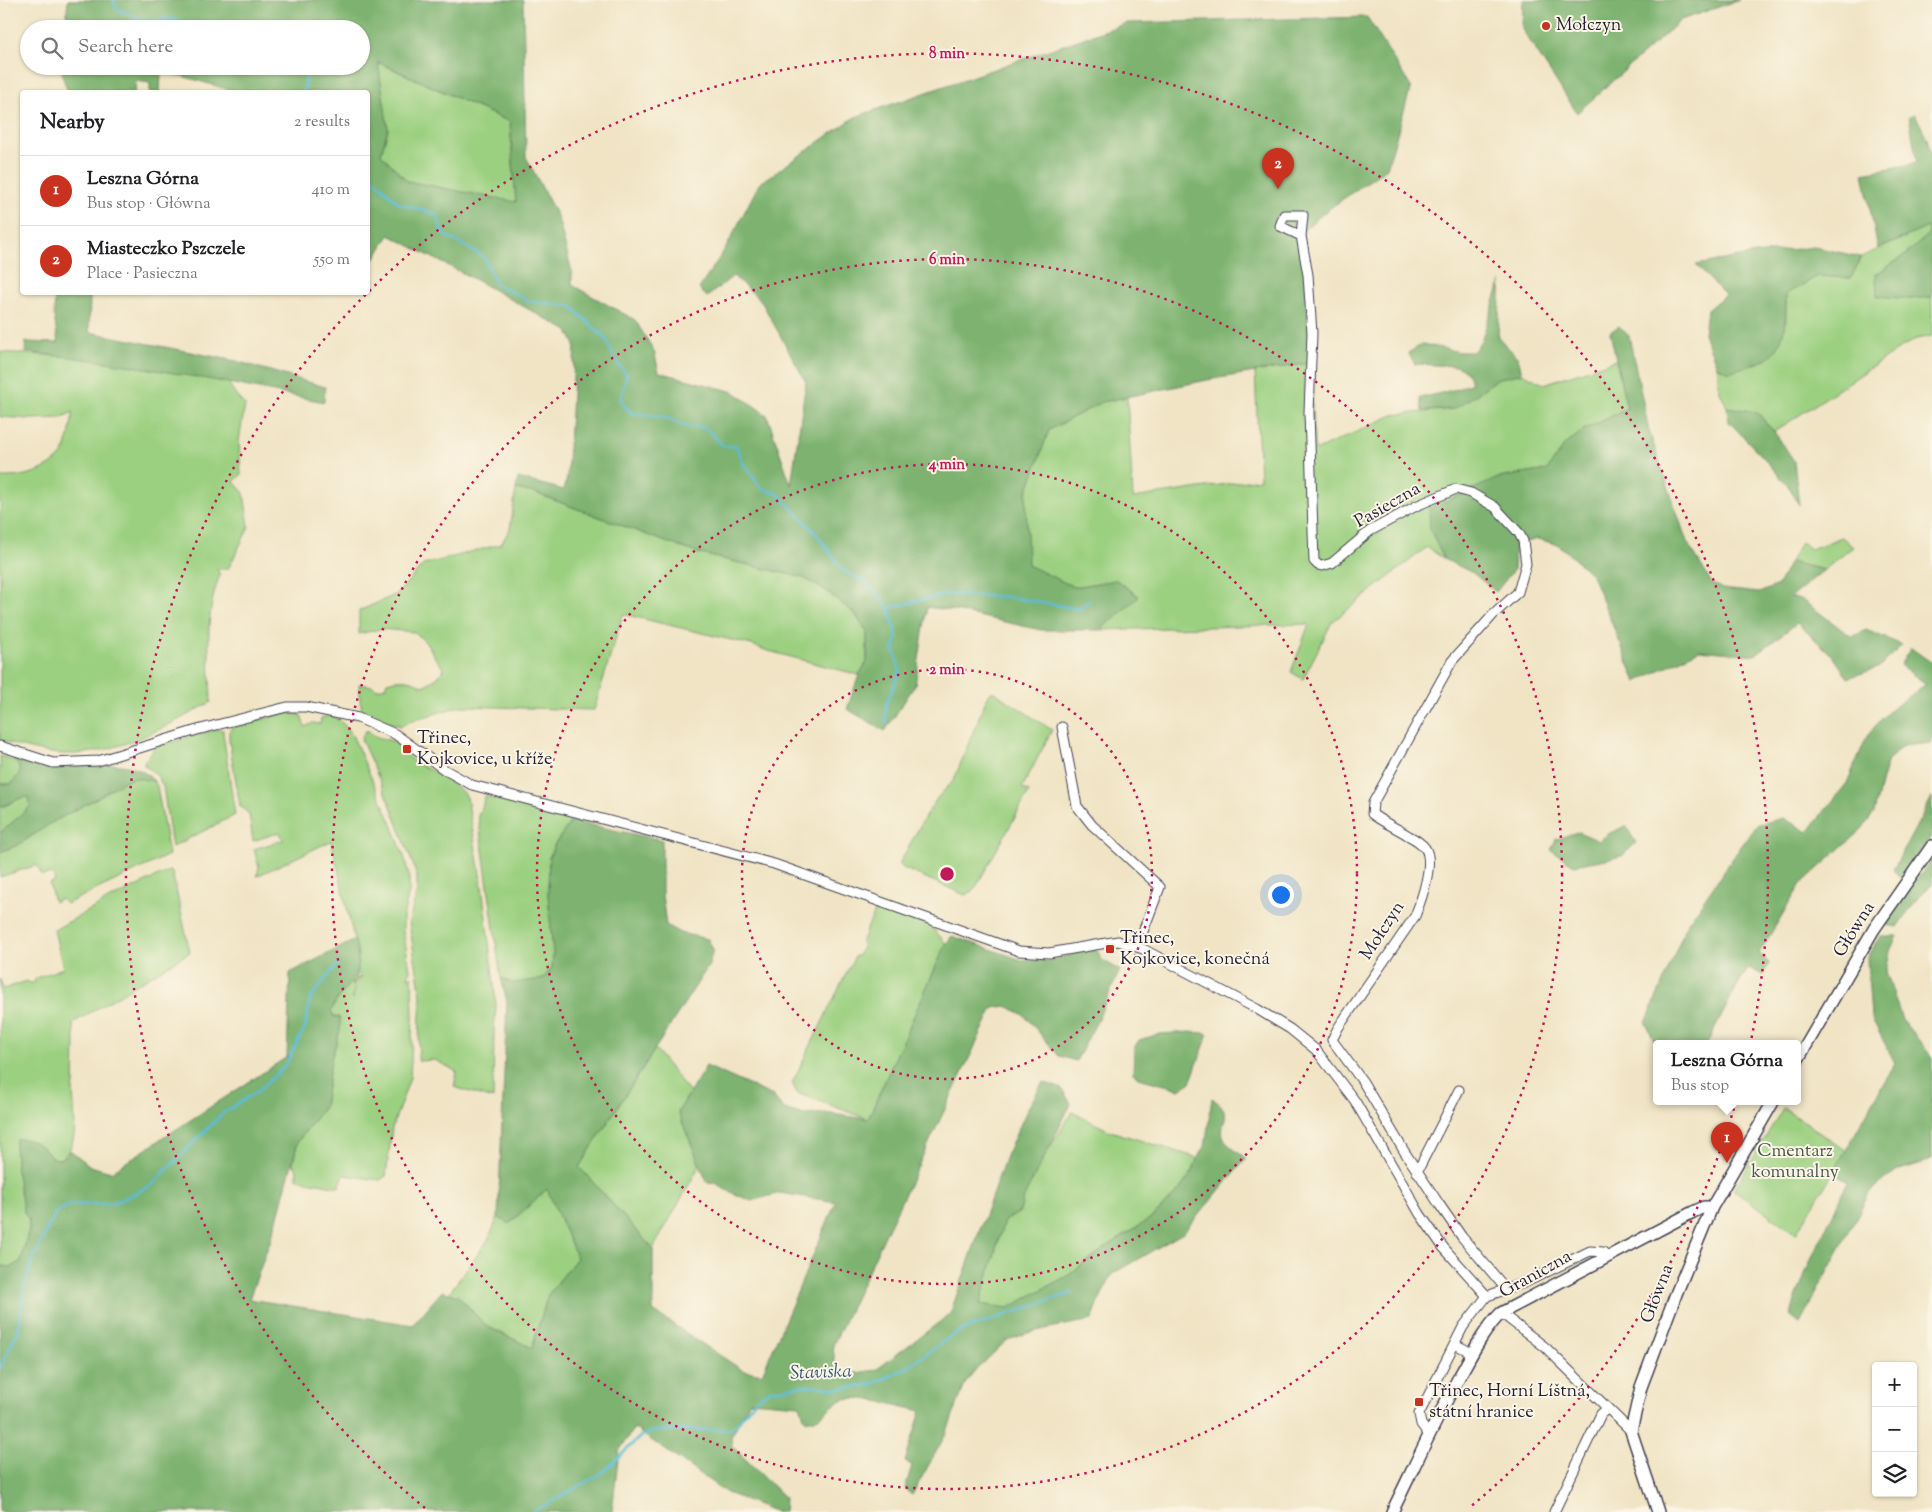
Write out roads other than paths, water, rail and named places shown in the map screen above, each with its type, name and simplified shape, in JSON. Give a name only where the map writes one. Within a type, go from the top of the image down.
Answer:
[{"type":"street","name":"Pasieczna","points":[[1301,236],[1308,275],[1312,333],[1309,414],[1314,561],[1322,566],[1332,563],[1370,531],[1416,506],[1456,489],[1472,493],[1495,507],[1519,533],[1523,541],[1526,564],[1518,592],[1493,615],[1452,661]]},
{"type":"street","name":"Mołczyn","points":[[1452,661],[1373,803],[1372,809],[1372,814],[1380,820],[1410,836],[1426,849],[1428,869],[1421,902],[1414,916],[1338,1028],[1332,1040],[1363,1082],[1417,1172],[1462,1237],[1506,1289]]},
{"type":"street","points":[[0,746],[53,763],[98,761],[197,730],[287,707],[306,707],[324,710],[358,718],[395,734],[445,770],[472,785],[774,864],[1019,951],[1049,953],[1118,941],[1137,947],[1257,1009],[1290,1029],[1316,1050],[1355,1101],[1420,1214],[1443,1247],[1487,1296]]},
{"type":"street","points":[[1062,726],[1077,806],[1092,825],[1160,887],[1137,947]]},
{"type":"street","name":"Główna","points":[[1801,1054],[1874,929],[1932,846]]},
{"type":"street","points":[[1417,1172],[1459,1090]]},
{"type":"street","name":"Główna","points":[[1631,1431],[1641,1387],[1676,1294],[1712,1207],[1771,1105]]},
{"type":"street","name":"Graniczna","points":[[1631,1431],[1545,1347],[1501,1313],[1692,1212],[1704,1207],[1712,1207]]},
{"type":"street","points":[[1429,1435],[1420,1424],[1419,1414],[1463,1327],[1487,1296],[1524,1283],[1590,1251],[1603,1252],[1608,1256]]},
{"type":"street","points":[[1392,1512],[1429,1435],[1472,1353],[1488,1326],[1501,1313]]},
{"type":"street","points":[[1455,1344],[1472,1353]]},
{"type":"street","points":[[1554,1512],[1601,1414],[1607,1408]]},
{"type":"street","points":[[1631,1431],[1658,1512]]},
{"type":"waterway","points":[[113,0],[117,9],[143,20]]},
{"type":"waterway","points":[[158,20],[175,20]]},
{"type":"waterway","points":[[304,90],[306,75]]},
{"type":"waterway","points":[[370,175],[398,203],[436,214],[443,234],[484,257],[496,284],[529,301],[571,306],[605,338],[616,361],[627,375],[620,400],[631,413],[664,417],[684,426],[706,428],[723,446],[736,446],[745,466],[762,489],[777,493],[814,531],[844,571],[867,583],[889,608],[946,594],[1009,597],[1080,609],[1089,600]]},
{"type":"waterway","points":[[886,724],[886,704],[900,672],[894,649],[897,637],[889,608]]},
{"type":"waterway","points":[[0,1368],[19,1329],[23,1291],[32,1261],[56,1212],[70,1205],[113,1203],[152,1185],[223,1113],[258,1091],[284,1067],[305,1028],[310,999],[337,965]]},
{"type":"waterway","name":"Staviska","points":[[533,1512],[602,1473],[641,1436],[656,1431],[728,1429],[736,1425],[756,1399],[771,1390],[807,1385],[837,1389],[870,1385],[905,1369],[959,1331],[1071,1293]]},
{"type":"place","name":"Mołczyn","points":[[1546,26]]},
{"type":"place","name":"Miasteczko Pszczele","points":[[1278,189]]},
{"type":"place","name":"Třinec, Kojkovice, u kříže","points":[[407,749]]},
{"type":"place","name":"Třinec, Kojkovice, konečná","points":[[1110,949]]},
{"type":"place","name":"Leszna Górna","points":[[1727,1163]]},
{"type":"place","name":"Třinec, Horní Líštná, státní hranice","points":[[1419,1402]]},
{"type":"park label","name":"Cmentarz komunalny","points":[[1795,1162]]}]
